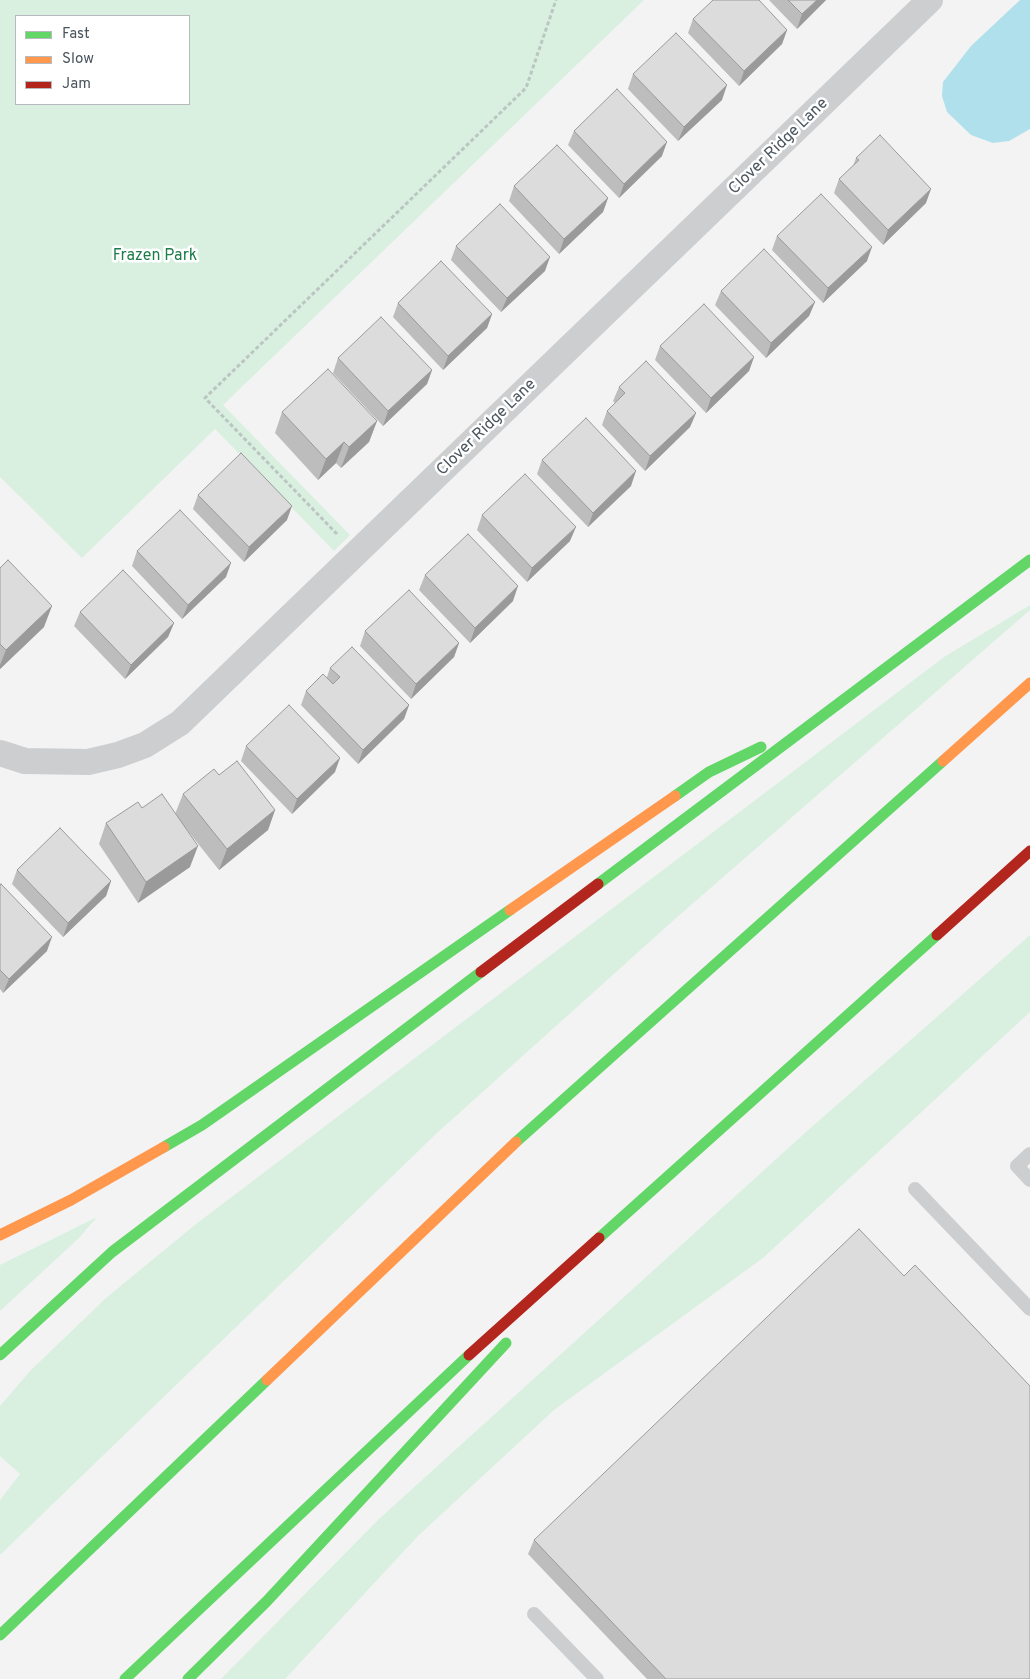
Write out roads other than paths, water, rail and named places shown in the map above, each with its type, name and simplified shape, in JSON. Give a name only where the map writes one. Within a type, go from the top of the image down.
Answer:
[{"type":"highway","points":[[0,1355],[112,1252],[227,1162],[440,1000],[560,913],[1030,560]]},
{"type":"highway","points":[[0,1635],[516,1142],[1030,683]]},
{"type":"highway","points":[[0,1235],[70,1200],[202,1124],[709,772],[814,722]]},
{"type":"highway","points":[[125,1679],[440,1381],[1030,851]]},
{"type":"highway","points":[[537,1310],[624,1215]]},
{"type":"highway","points":[[188,1679],[267,1601],[516,1332]]},
{"type":"street","name":"Clover Ridge Lane","points":[[1,758],[25,761],[88,762],[132,750],[154,740],[180,723],[930,0]]},
{"type":"lane","points":[[1030,1154],[1017,1166],[1030,1180]]},
{"type":"lane","points":[[915,1189],[1030,1309]]},
{"type":"lane","points":[[534,1614],[597,1679]]},
{"type":"water","points":[[1020,0],[1030,0],[1030,129],[1009,141],[993,143],[971,135],[947,112],[942,96],[943,82],[971,46]]},
{"type":"park label","name":"Frazen Park","points":[[155,257]]}]
